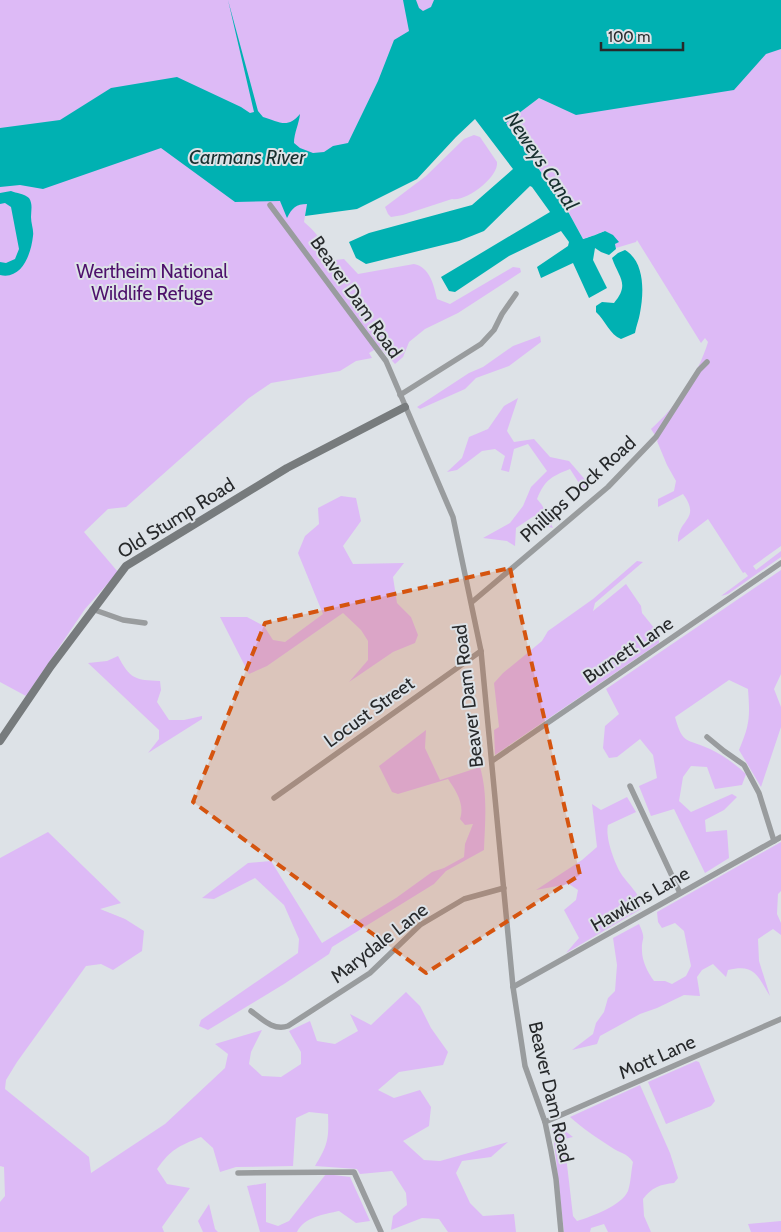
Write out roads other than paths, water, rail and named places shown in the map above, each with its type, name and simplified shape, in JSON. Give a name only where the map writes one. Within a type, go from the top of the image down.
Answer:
[{"type":"street","name":"Beaver Dam Road","points":[[270,205],[386,361],[453,517],[481,651],[513,987],[525,1066],[545,1122],[556,1178],[561,1232]]},
{"type":"street","points":[[400,395],[481,344],[494,330],[502,314],[516,294]]},
{"type":"street","name":"Phillips Dock Road","points":[[472,602],[608,487],[656,437],[698,370],[707,362]]},
{"type":"street","name":"Old Stump Road","points":[[0,741],[92,609],[126,566],[287,468],[405,407]]},
{"type":"street","name":"Burnett Lane","points":[[492,761],[781,563]]},
{"type":"street","points":[[92,609],[123,620],[146,622]]},
{"type":"street","name":"Locust Street","points":[[274,798],[481,651]]},
{"type":"street","points":[[707,736],[724,752],[744,765],[758,793],[774,841]]},
{"type":"street","points":[[630,786],[680,893]]},
{"type":"street","name":"Hawkins Lane","points":[[513,987],[781,837]]},
{"type":"street","name":"Marydale Lane","points":[[251,1011],[271,1026],[277,1028],[288,1026],[370,974],[420,925],[464,899],[504,888]]},
{"type":"street","name":"Mott Lane","points":[[545,1122],[781,1019]]},
{"type":"street","points":[[238,1173],[354,1172],[382,1232]]},
{"type":"water","name":"Carmans River","points":[[228,0],[258,111],[263,117],[283,123],[291,122],[300,114],[294,143],[300,148],[313,153],[324,152],[333,146],[348,143],[378,81],[394,40],[409,31],[403,0],[416,0],[419,8],[423,11],[431,7],[434,0],[781,0],[781,49],[766,54],[734,90],[576,115],[539,98],[506,123],[565,206],[583,239],[605,231],[613,235],[619,242],[615,244],[616,249],[609,255],[595,248],[593,260],[607,288],[589,298],[573,263],[541,278],[537,267],[568,246],[569,242],[561,231],[509,256],[455,292],[449,291],[441,277],[550,212],[530,186],[484,231],[459,241],[366,264],[356,258],[349,242],[369,233],[472,205],[513,169],[475,119],[417,179],[357,209],[305,216],[307,204],[303,204],[295,207],[287,218],[280,201],[235,202],[161,148],[43,189],[20,185],[0,187],[0,128],[60,120],[111,88],[177,77],[250,113],[254,112]]},
{"type":"water","points":[[11,191],[25,195],[30,200],[33,236],[27,258],[20,270],[14,274],[0,275],[0,262],[6,263],[15,259],[19,249],[11,207],[5,203],[0,204],[0,193]]},
{"type":"water","points":[[625,250],[632,255],[640,270],[642,296],[640,316],[635,333],[621,339],[611,331],[596,312],[596,306],[602,302],[614,303],[619,296],[622,281],[612,258]]},
{"type":"water label","name":"Neweys Canal","points":[[542,161]]},
{"type":"park label","name":"Wertheim National Wildlife Refuge","points":[[152,282]]}]
